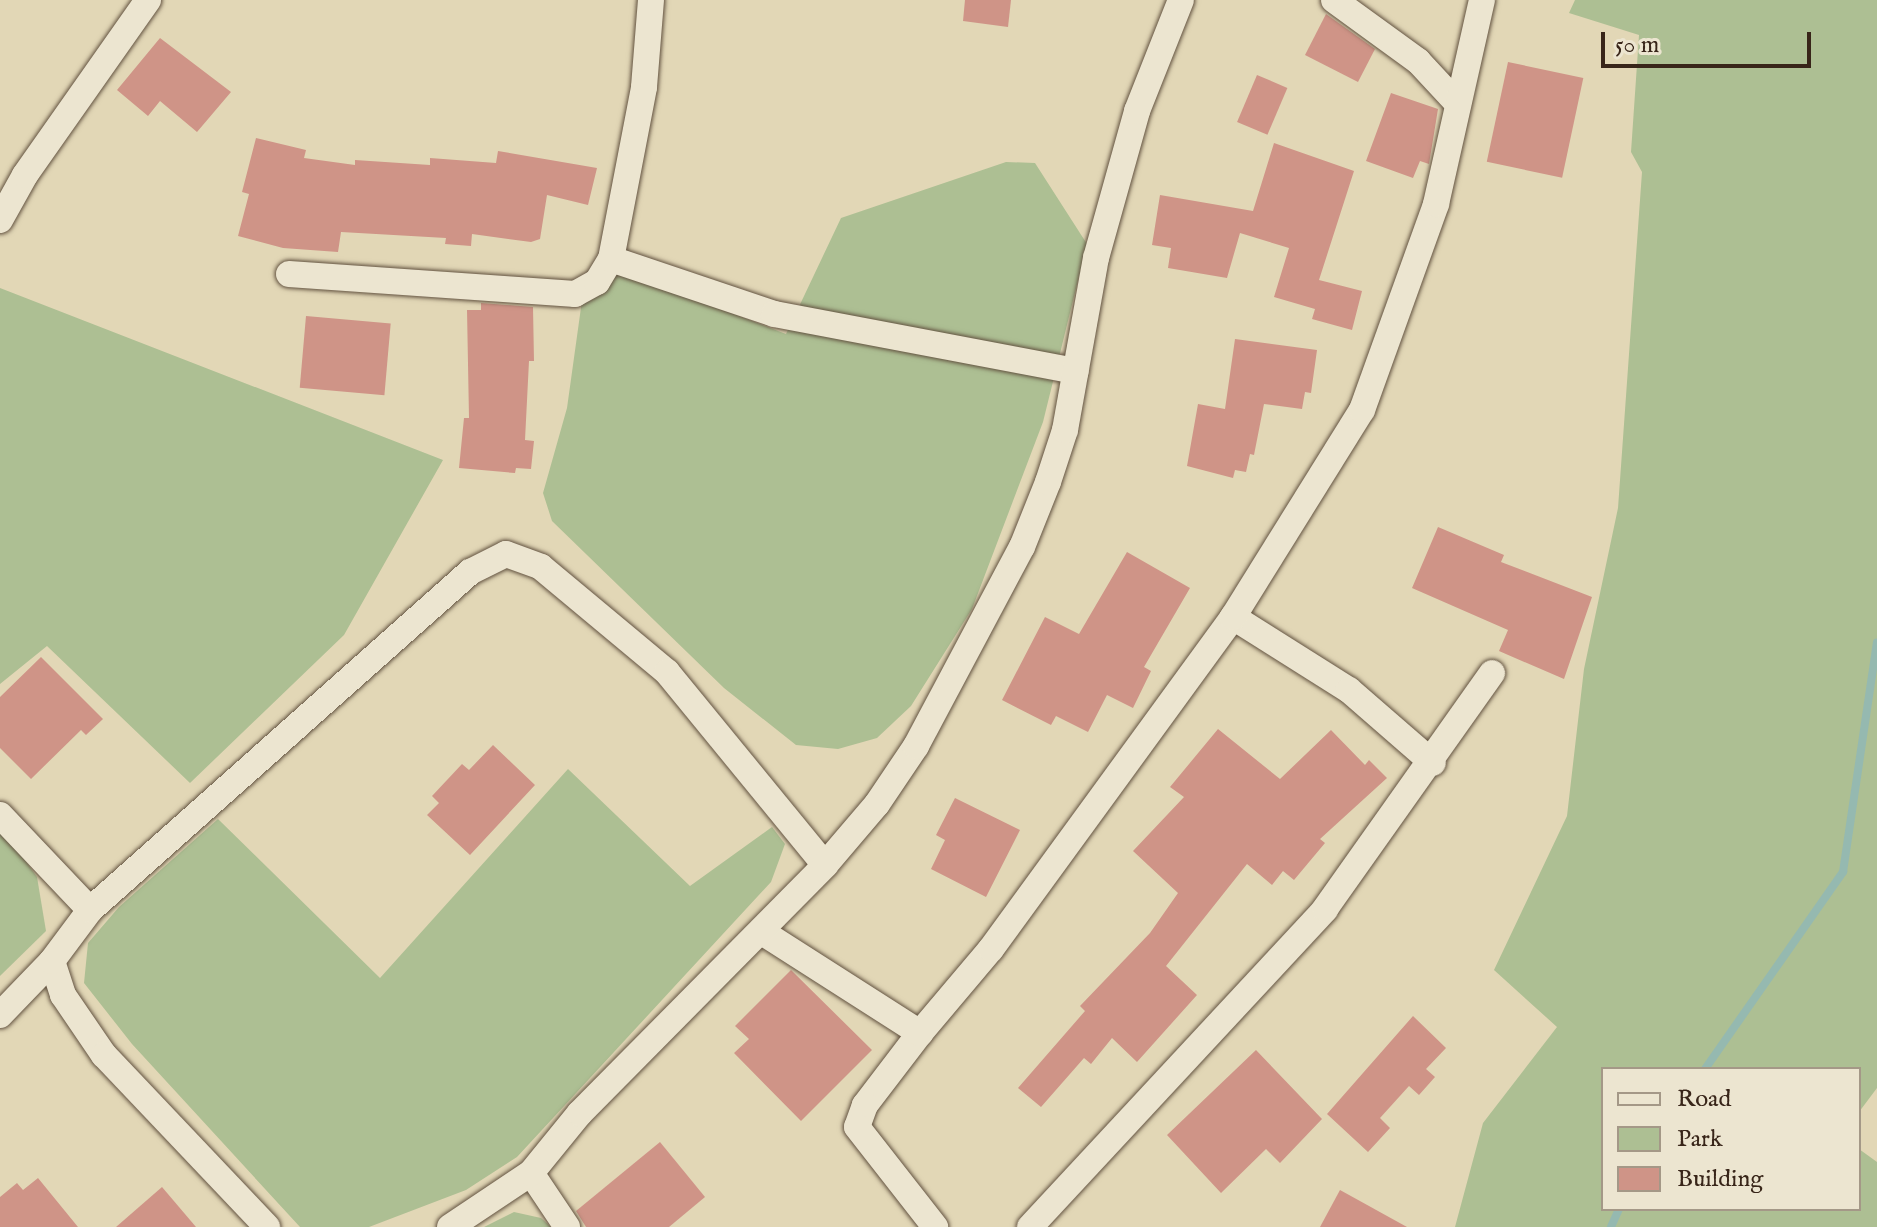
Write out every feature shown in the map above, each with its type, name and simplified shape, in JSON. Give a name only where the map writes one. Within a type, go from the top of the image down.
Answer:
[{"type":"street","points":[[0,220],[25,175],[148,0]]},
{"type":"street","points":[[289,274],[575,294],[597,282],[611,259],[644,87],[651,0]]},
{"type":"street","points":[[450,1227],[531,1173],[580,1113],[825,865],[877,804],[916,746],[1022,547],[1065,430],[1096,258],[1137,111],[1181,0]]},
{"type":"street","points":[[1334,0],[1418,61],[1457,103]]},
{"type":"street","points":[[935,1227],[860,1138],[857,1127],[865,1105],[920,1033],[991,949],[1233,617],[1362,410],[1436,204],[1482,0]]},
{"type":"street","points":[[611,259],[774,314],[1076,371]]},
{"type":"street","points":[[0,1015],[52,961],[90,910],[470,572],[506,554],[541,567],[636,642],[695,706],[825,865]]},
{"type":"street","points":[[1233,617],[1349,690],[1433,763]]},
{"type":"street","points":[[1030,1227],[1325,909],[1433,763],[1492,673]]},
{"type":"street","points":[[0,815],[90,910]]},
{"type":"street","points":[[762,932],[920,1033]]},
{"type":"street","points":[[52,961],[63,995],[104,1055],[267,1227]]},
{"type":"street","points":[[531,1173],[567,1227]]},
{"type":"green space","points":[[1575,0],[1877,0],[1877,1088],[1861,1109],[1861,1067],[1601,1067],[1601,1211],[1861,1211],[1861,1150],[1877,1162],[1877,1227],[1455,1227],[1483,1123],[1557,1027],[1494,970],[1567,816],[1584,669],[1618,508],[1642,172],[1631,152],[1639,35],[1569,13]]},
{"type":"green space","points":[[1006,162],[1035,163],[1087,244],[1043,422],[972,609],[911,706],[877,738],[838,749],[796,745],[724,688],[552,521],[543,493],[567,408],[584,286],[617,269],[786,334],[841,218]]},
{"type":"green space","points":[[0,288],[443,460],[344,635],[190,783],[47,646],[0,684]]},
{"type":"green space","points":[[568,769],[690,886],[772,827],[785,844],[771,882],[517,1157],[466,1190],[369,1227],[300,1227],[132,1044],[84,983],[88,943],[119,907],[218,819],[380,978]]},
{"type":"green space","points":[[0,825],[37,877],[46,931],[0,976]]},
{"type":"green space","points":[[514,1212],[541,1218],[551,1227],[484,1227]]},
{"type":"building","points":[[965,0],[1011,0],[1008,27],[963,21]]},
{"type":"building","points":[[1326,14],[1375,49],[1358,82],[1305,55]]},
{"type":"building","points":[[160,38],[231,92],[197,132],[160,101],[148,116],[117,90]]},
{"type":"building","points":[[1508,62],[1583,78],[1562,178],[1487,162]]},
{"type":"building","points":[[1257,75],[1287,88],[1267,135],[1237,122]]},
{"type":"building","points":[[1391,93],[1438,109],[1429,164],[1420,161],[1413,178],[1366,161]]},
{"type":"building","points":[[256,138],[306,150],[304,158],[355,165],[355,160],[430,165],[430,158],[496,163],[498,151],[597,168],[588,205],[547,195],[540,239],[531,242],[472,234],[471,246],[445,244],[446,238],[341,232],[338,252],[283,248],[238,236],[249,194],[242,192]]},
{"type":"building","points":[[1274,143],[1354,171],[1319,280],[1362,291],[1352,330],[1312,319],[1315,309],[1274,297],[1289,248],[1240,233],[1227,278],[1168,268],[1171,248],[1152,245],[1160,195],[1253,211]]},
{"type":"building","points":[[481,303],[533,307],[534,361],[529,361],[525,440],[534,441],[531,469],[516,468],[515,473],[459,468],[464,418],[469,418],[467,310],[481,310]]},
{"type":"building","points":[[306,316],[391,323],[384,395],[300,388]]},
{"type":"building","points":[[1235,339],[1317,350],[1311,393],[1305,392],[1302,409],[1264,404],[1254,455],[1250,454],[1246,472],[1235,470],[1233,478],[1187,466],[1198,404],[1225,409]]},
{"type":"building","points":[[1438,527],[1504,555],[1501,562],[1592,597],[1564,679],[1499,651],[1508,630],[1412,588]]},
{"type":"building","points":[[1127,552],[1190,588],[1144,667],[1151,671],[1133,708],[1107,695],[1088,732],[1056,716],[1051,725],[1002,700],[1045,617],[1079,634]]},
{"type":"building","points":[[41,657],[103,719],[86,735],[81,730],[31,779],[0,748],[0,697]]},
{"type":"building","points":[[1218,729],[1280,779],[1331,730],[1365,765],[1369,760],[1387,778],[1320,839],[1325,843],[1294,880],[1283,871],[1272,885],[1247,864],[1166,966],[1197,995],[1137,1062],[1112,1038],[1091,1064],[1084,1058],[1041,1107],[1018,1088],[1085,1011],[1080,1006],[1150,933],[1178,893],[1133,851],[1184,797],[1170,787]]},
{"type":"building","points":[[493,745],[535,785],[470,855],[427,815],[439,803],[432,796],[462,764],[469,770]]},
{"type":"building","points":[[955,798],[1020,830],[986,897],[931,869],[945,840],[936,835]]},
{"type":"building","points":[[791,970],[872,1050],[801,1121],[734,1053],[749,1039],[735,1026]]},
{"type":"building","points":[[1413,1016],[1446,1048],[1426,1069],[1435,1077],[1419,1095],[1409,1086],[1380,1118],[1390,1128],[1368,1152],[1327,1114]]},
{"type":"building","points":[[1256,1050],[1322,1119],[1280,1163],[1266,1149],[1221,1193],[1167,1135]]},
{"type":"building","points":[[660,1142],[705,1197],[669,1227],[586,1227],[576,1211]]},
{"type":"building","points":[[38,1178],[78,1227],[0,1227],[0,1197],[17,1183],[23,1190]]},
{"type":"building","points":[[162,1187],[196,1227],[116,1227]]},
{"type":"building","points":[[1340,1190],[1407,1227],[1320,1227]]},
{"type":"waterway","points":[[1706,1067],[1843,872],[1877,642]]},
{"type":"waterway","points":[[1611,1227],[1618,1211]]}]
